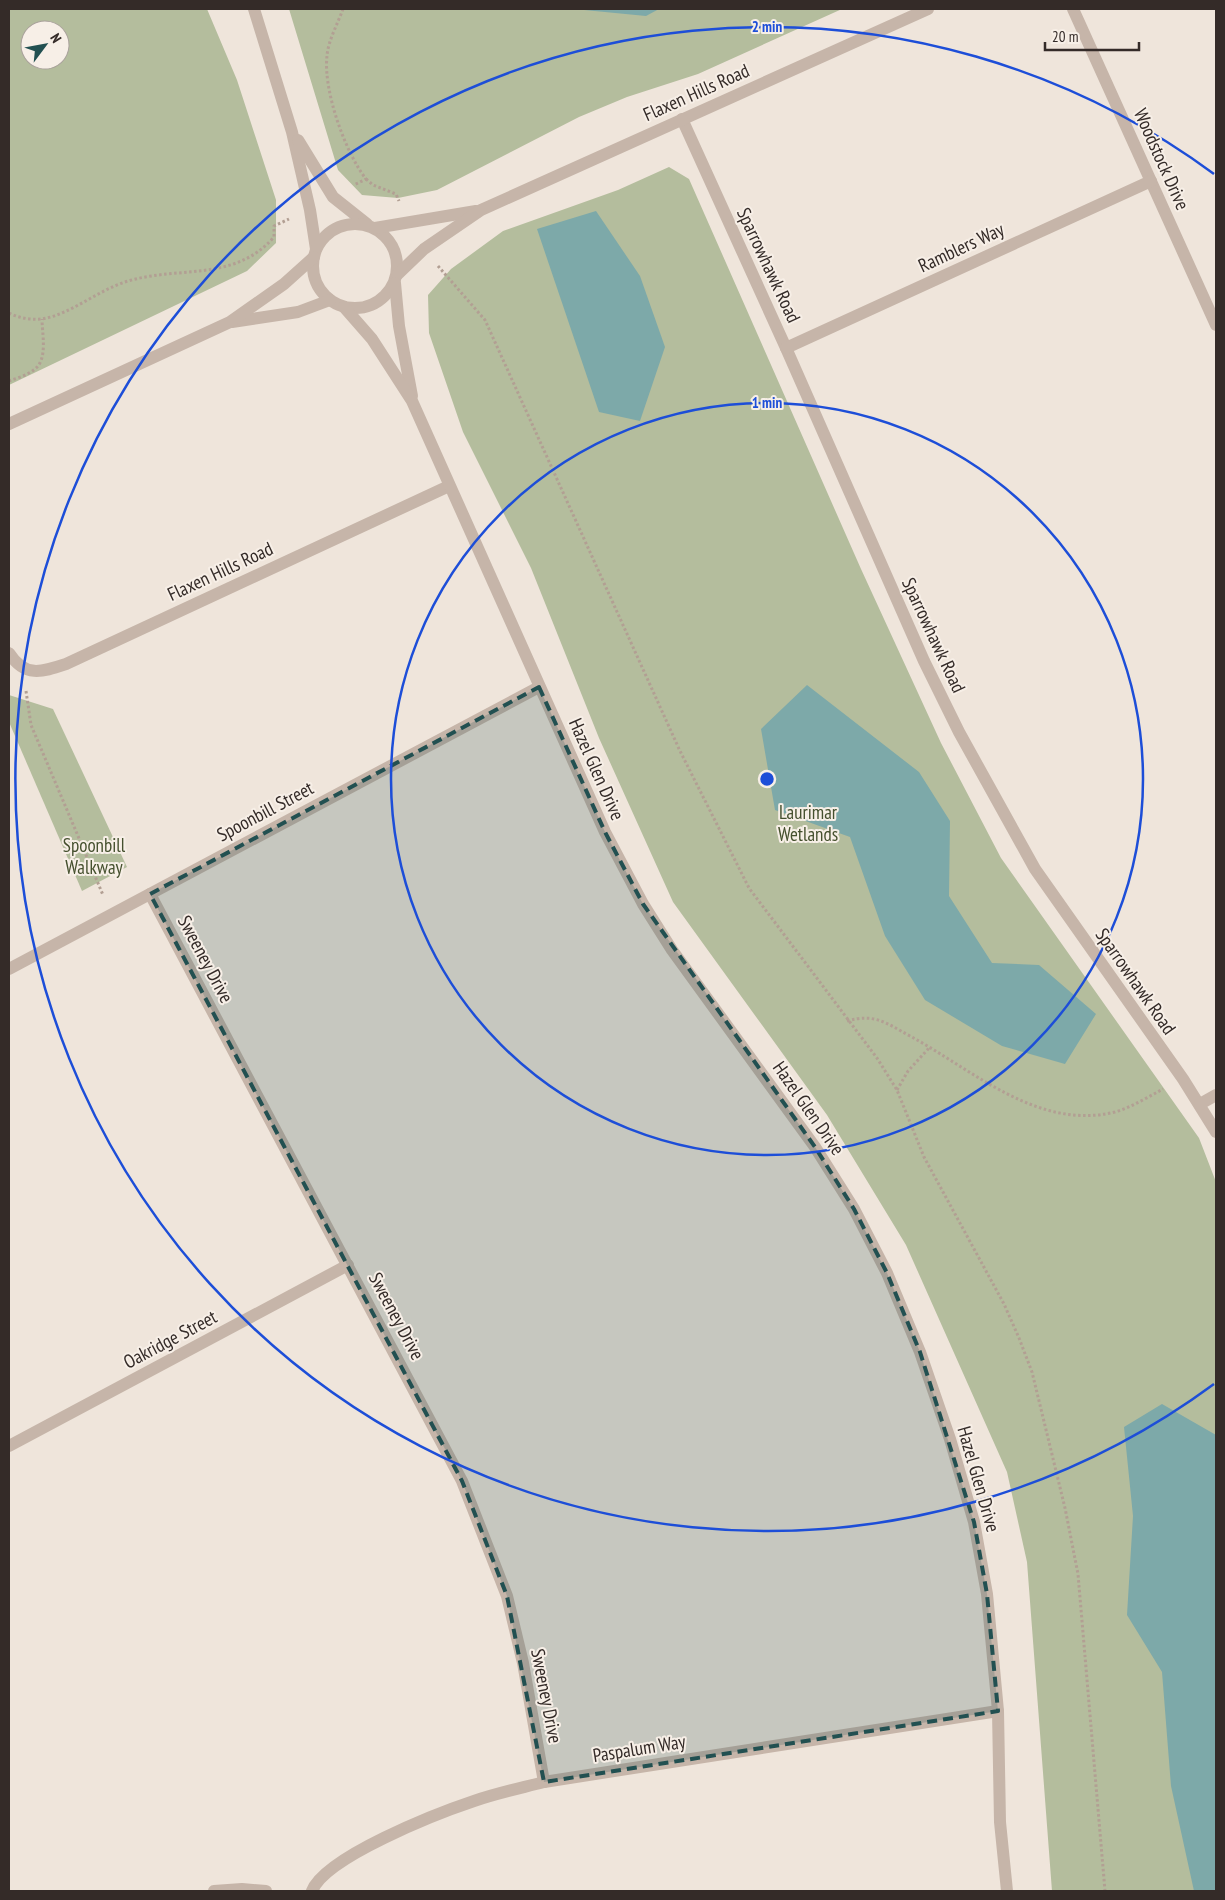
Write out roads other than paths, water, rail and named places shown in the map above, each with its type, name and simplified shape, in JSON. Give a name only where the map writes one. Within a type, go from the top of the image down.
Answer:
[{"type":"street","points":[[254,9],[292,132],[310,210],[316,282],[330,300],[344,307],[356,309],[379,302],[396,279],[398,262],[394,248],[386,237],[333,196],[292,132]]},
{"type":"street","name":"Flaxen Hills Road","points":[[396,279],[424,249],[480,210],[928,9]]},
{"type":"street","name":"Woodstock Drive","points":[[1074,9],[1216,324]]},
{"type":"street","name":"Sparrowhawk Road","points":[[682,118],[924,661],[963,740],[1035,869],[1183,1079],[1216,1132]]},
{"type":"street","name":"Ramblers Way","points":[[786,348],[1151,181]]},
{"type":"street","name":"Flaxen Hills Road","points":[[372,227],[480,210]]},
{"type":"street","points":[[9,424],[230,322],[284,284],[315,253],[327,234],[344,225],[356,223],[372,227]]},
{"type":"street","name":"Hazel Glen Drive","points":[[396,279],[399,326],[412,401]]},
{"type":"street","points":[[230,322],[298,312],[330,300]]},
{"type":"street","name":"Hazel Glen Drive","points":[[344,307],[372,339],[412,401],[605,832],[643,904],[672,950],[815,1148],[854,1209],[887,1273],[920,1352],[950,1439],[974,1522],[987,1594],[998,1711],[1000,1822],[1007,1891]]},
{"type":"street","name":"Flaxen Hills Road","points":[[9,654],[23,668],[41,672],[66,664],[449,486]]},
{"type":"street","name":"Spoonbill Street","points":[[9,969],[539,687]]},
{"type":"street","name":"Sweeney Drive","points":[[150,894],[462,1481],[507,1596],[523,1663],[544,1782]]},
{"type":"street","points":[[1200,1104],[1216,1095]]},
{"type":"street","name":"Oakridge Street","points":[[9,1446],[348,1265]]},
{"type":"street","name":"Paspalum Way","points":[[312,1891],[327,1872],[341,1861],[405,1828],[474,1801],[544,1782],[998,1711]]},
{"type":"street","points":[[214,1891],[242,1889],[266,1891]]},
{"type":"water","points":[[574,9],[659,9],[646,16]]},
{"type":"water","points":[[596,211],[640,276],[665,347],[640,421],[599,412],[537,229]]},
{"type":"water","points":[[807,685],[919,772],[950,821],[949,896],[992,963],[1039,965],[1096,1014],[1065,1064],[1002,1046],[925,1000],[885,936],[850,837],[775,810],[761,729]]},
{"type":"water","points":[[1162,1404],[1216,1435],[1216,1891],[1194,1891],[1171,1786],[1162,1672],[1127,1615],[1133,1516],[1124,1427]]},
{"type":"park label","name":"Laurimar Wetlands","points":[[808,823]]},
{"type":"park label","name":"Spoonbill Walkway","points":[[94,856]]}]
